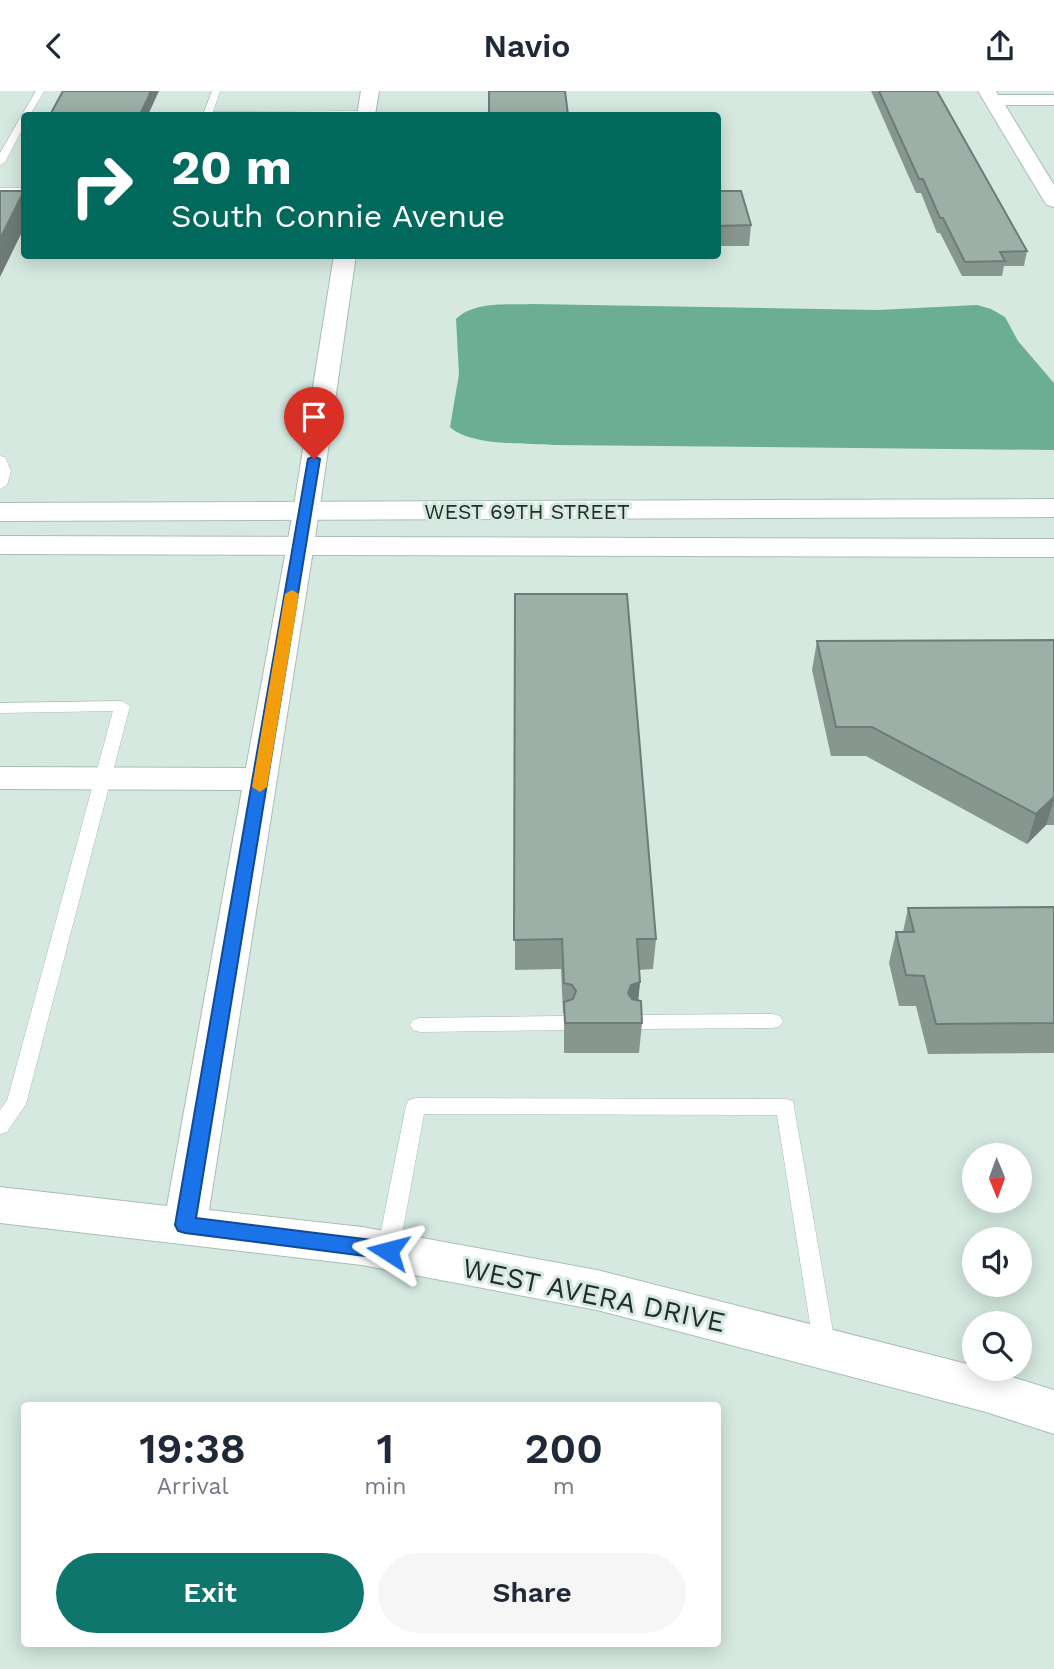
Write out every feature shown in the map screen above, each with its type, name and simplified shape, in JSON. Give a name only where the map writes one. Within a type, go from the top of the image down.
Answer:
[{"type":"street","points":[[366,112],[370,91]]},
{"type":"street","points":[[990,95],[1054,100]]},
{"type":"street","points":[[990,95],[1049,183],[1054,201]]},
{"type":"street","points":[[185,1225],[306,512],[344,259]]},
{"type":"street","name":"WEST 69TH STREET","points":[[0,512],[1054,508]]},
{"type":"street","name":"WEST 69TH STREET","points":[[0,545],[1054,548]]},
{"type":"street","points":[[0,778],[261,779]]},
{"type":"street","name":"WEST AVERA DRIVE","points":[[0,1205],[388,1251],[597,1290],[986,1389],[1054,1412]]},
{"type":"lane","points":[[28,112],[40,91]]},
{"type":"lane","points":[[208,112],[216,91]]},
{"type":"lane","points":[[0,162],[21,124]]},
{"type":"lane","points":[[0,191],[21,191]]},
{"type":"lane","points":[[0,460],[5,471],[0,485]]},
{"type":"lane","points":[[0,708],[122,706],[16,1104],[0,1126]]},
{"type":"lane","points":[[638,1022],[773,1021]]},
{"type":"lane","points":[[420,1025],[563,1023]]},
{"type":"lane","points":[[388,1251],[416,1106],[786,1107],[825,1349]]},
{"type":"shaded area","points":[[532,304],[878,310],[977,305],[1005,317],[1018,341],[1054,383],[1054,450],[553,445],[484,441],[459,433],[450,427],[459,374],[456,319],[463,313],[482,307]]},
{"type":"building","points":[[63,91],[151,91],[141,112],[52,112]]},
{"type":"building","points":[[489,91],[565,91],[568,112],[489,112]]},
{"type":"building","points":[[879,91],[937,91],[1027,251],[1000,252],[1005,261],[965,262],[943,218],[940,218],[923,179],[919,179]]},
{"type":"building","points":[[0,191],[21,191],[21,197],[0,239]]},
{"type":"building","points":[[721,191],[741,191],[751,225],[721,226]]},
{"type":"building","points":[[515,594],[627,594],[656,939],[637,939],[640,982],[631,985],[628,993],[632,999],[641,1001],[642,1023],[565,1023],[564,1002],[573,999],[576,991],[572,985],[564,983],[562,939],[514,940]]},
{"type":"building","points":[[1054,640],[1054,797],[1036,814],[872,727],[836,727],[817,641]]},
{"type":"building","points":[[1054,907],[1054,1023],[936,1024],[924,976],[906,975],[896,932],[914,932],[908,908]]},
{"type":"slow traffic","points":[[260,787],[292,594]]},
{"type":"route","points":[[314,459],[185,1225],[388,1251]]}]
